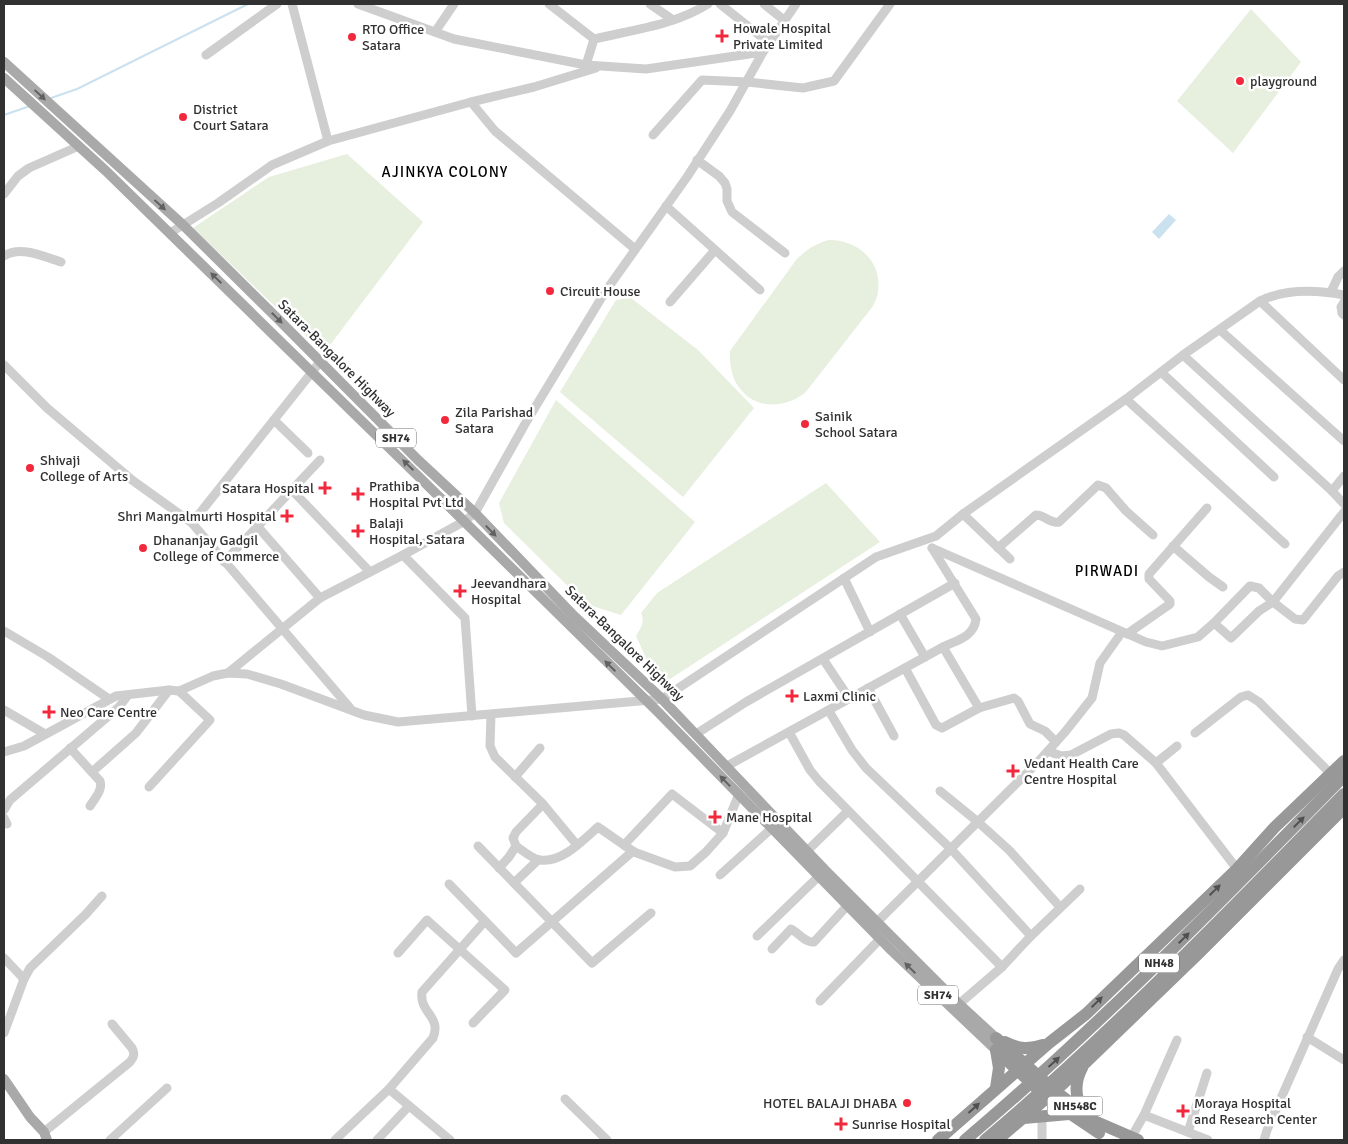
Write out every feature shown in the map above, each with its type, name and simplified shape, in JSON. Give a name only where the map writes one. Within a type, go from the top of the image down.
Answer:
[{"type":"highway","points":[[938,1140],[996,1088],[1086,1014],[1237,868],[1274,828],[1338,775],[1344,761]]},
{"type":"highway","name":"NH48","points":[[964,1140],[996,1114],[1097,1022],[1184,938],[1338,775]]},
{"type":"highway","name":"NH48","points":[[985,1140],[1112,1025],[1193,947],[1344,794]]},
{"type":"highway","points":[[997,1140],[1051,1095],[1085,1063],[1199,953],[1344,808]]},
{"type":"highway","points":[[996,1088],[999,1068],[996,1044],[1022,1049],[1049,1043]]},
{"type":"highway","name":"Satara-Bangalore Highway","points":[[996,1044],[1021,1067]]},
{"type":"highway","points":[[1085,1063],[1079,1073],[1076,1096],[1083,1109],[1094,1120]]},
{"type":"highway","name":"NH548C","points":[[1021,1067],[1069,1114],[1092,1129],[1116,1140]]},
{"type":"highway","name":"NH548C","points":[[1051,1095],[1094,1120],[1135,1139]]},
{"type":"highway","points":[[1023,1118],[1069,1114]]},
{"type":"highway","points":[[951,1128],[964,1140]]},
{"type":"main road","name":"Satara-Bangalore Highway","points":[[4,62],[183,225],[418,460],[475,513],[574,616],[662,698],[873,925],[959,1004],[996,1044]]},
{"type":"main road","name":"Satara-Bangalore Highway","points":[[4,78],[170,233],[646,700],[847,906],[873,925],[880,939],[996,1044]]},
{"type":"main road","points":[[4,1079],[30,1117],[46,1136]]},
{"type":"street","points":[[206,55],[278,4]]},
{"type":"street","points":[[292,4],[328,142]]},
{"type":"street","points":[[358,4],[454,38],[586,65],[646,70],[763,52]]},
{"type":"street","points":[[435,32],[454,4]]},
{"type":"street","points":[[549,4],[594,39]]},
{"type":"street","points":[[650,4],[673,20]]},
{"type":"street","points":[[594,39],[673,20],[696,12],[708,4]]},
{"type":"street","points":[[720,4],[769,43]]},
{"type":"street","points":[[764,4],[784,20]]},
{"type":"street","points":[[228,672],[320,598],[403,555],[463,522],[475,513],[570,348],[605,292],[687,177],[730,111],[763,52],[796,4]]},
{"type":"street","points":[[653,135],[702,80],[747,82],[803,88],[834,81],[890,4]]},
{"type":"street","points":[[586,65],[594,39]]},
{"type":"street","points":[[170,233],[272,165],[328,142],[471,102],[534,87],[601,66]]},
{"type":"street","points":[[471,102],[495,131],[635,249]]},
{"type":"street","points":[[4,194],[18,176],[29,168],[79,146]]},
{"type":"street","points":[[697,160],[719,176],[725,183],[727,201],[732,212],[785,254]]},
{"type":"street","points":[[666,206],[760,290]]},
{"type":"street","points":[[670,302],[715,250]]},
{"type":"street","points":[[4,256],[17,252],[32,252],[61,262]]},
{"type":"street","points":[[1331,292],[1338,277],[1344,271]]},
{"type":"street","points":[[4,752],[24,746],[116,696],[169,690],[179,691],[213,676],[228,672],[247,674],[281,684],[351,710],[398,722],[662,698],[876,557],[936,536],[963,514],[1126,399],[1260,301],[1272,296],[1311,291],[1344,295]]},
{"type":"street","points":[[1260,301],[1344,380]]},
{"type":"street","points":[[1344,302],[1342,313],[1344,315]]},
{"type":"street","points":[[1220,330],[1344,441]]},
{"type":"street","points":[[1183,356],[1344,504]]},
{"type":"street","points":[[192,524],[320,362]]},
{"type":"street","points":[[4,365],[47,408],[132,480],[192,524],[351,710]]},
{"type":"street","points":[[1161,372],[1274,477]]},
{"type":"street","points":[[1126,399],[1285,544]]},
{"type":"street","points":[[274,420],[308,453]]},
{"type":"street","points":[[224,562],[320,460]]},
{"type":"street","points":[[1332,492],[1344,476]]},
{"type":"street","points":[[998,548],[1036,515],[1041,515],[1052,522],[1059,522],[1098,485],[1106,488],[1126,511],[1153,535]]},
{"type":"street","points":[[291,489],[370,572]]},
{"type":"street","points":[[873,925],[1056,742],[1092,698],[1100,663],[1125,633],[1170,604],[1170,601],[1148,576],[1207,508]]},
{"type":"street","points":[[1214,623],[1231,638],[1259,611],[1274,602],[1344,512]]},
{"type":"street","points":[[963,514],[1010,559]]},
{"type":"street","points":[[258,526],[320,598]]},
{"type":"street","points":[[726,766],[904,668],[969,635],[976,619],[927,539]]},
{"type":"street","points":[[1174,546],[1205,575],[1223,588]]},
{"type":"street","points":[[932,548],[1146,642],[1162,646],[1198,637],[1250,586],[1259,588],[1295,619],[1304,620],[1338,576],[1344,572]]},
{"type":"street","points":[[403,555],[465,618],[472,716]]},
{"type":"street","points":[[844,578],[870,632]]},
{"type":"street","points":[[696,734],[746,702],[955,583]]},
{"type":"street","points":[[900,614],[925,657]]},
{"type":"street","points":[[4,630],[48,657],[109,699]]},
{"type":"street","points":[[943,647],[978,708]]},
{"type":"street","points":[[823,659],[849,698]]},
{"type":"street","points":[[904,668],[938,727],[942,728],[978,708],[1014,698],[1018,701],[1030,724],[1046,731],[1056,742]]},
{"type":"street","points":[[868,688],[894,736]]},
{"type":"street","points":[[92,772],[136,733],[169,690]]},
{"type":"street","points":[[149,787],[210,720],[179,691]]},
{"type":"street","points":[[4,810],[10,800],[119,707],[128,695]]},
{"type":"street","points":[[1195,733],[1241,697],[1248,696],[1259,702],[1338,775]]},
{"type":"street","points":[[4,710],[45,734]]},
{"type":"street","points":[[829,711],[852,750],[866,768],[951,849],[1031,936]]},
{"type":"street","points":[[491,715],[490,746],[496,759],[516,776],[543,804],[572,838]]},
{"type":"street","points":[[788,732],[810,770],[1002,967]]},
{"type":"street","points":[[1048,751],[1061,756],[1071,755],[1111,734],[1119,733],[1124,735],[1156,762],[1237,868]]},
{"type":"street","points":[[1156,762],[1177,746]]},
{"type":"street","points":[[70,748],[102,785],[90,806]]},
{"type":"street","points":[[516,776],[540,748]]},
{"type":"street","points":[[940,792],[1009,850],[1060,907]]},
{"type":"street","points":[[624,845],[672,794],[723,833]]},
{"type":"street","points":[[543,804],[516,832],[513,838],[516,846],[538,860],[554,860],[572,838],[598,827],[633,851],[675,867],[690,866],[723,833],[739,794]]},
{"type":"street","points":[[806,851],[848,811]]},
{"type":"street","points":[[720,875],[772,828]]},
{"type":"street","points":[[478,846],[592,963],[651,913]]},
{"type":"street","points":[[499,868],[516,846]]},
{"type":"street","points":[[449,884],[516,953],[633,851]]},
{"type":"street","points":[[514,883],[538,860]]},
{"type":"street","points":[[757,936],[819,876]]},
{"type":"street","points":[[959,1004],[1002,967],[1080,889]]},
{"type":"street","points":[[4,1033],[30,968],[102,896]]},
{"type":"street","points":[[772,949],[791,929],[806,940],[814,942],[847,906]]},
{"type":"street","points":[[398,953],[427,920],[505,990],[473,1023]]},
{"type":"street","points":[[335,1140],[389,1089],[433,1038],[436,1027],[435,1022],[422,1004],[422,992],[485,921]]},
{"type":"street","points":[[820,1001],[880,939]]},
{"type":"street","points":[[4,958],[24,979]]},
{"type":"street","points":[[1264,1140],[1307,1037],[1338,969],[1344,960]]},
{"type":"street","points":[[46,1136],[133,1057],[132,1048],[112,1024]]},
{"type":"street","points":[[1307,1037],[1344,1060]]},
{"type":"street","points":[[1135,1139],[1177,1040]]},
{"type":"street","points":[[1188,1132],[1207,1073]]},
{"type":"street","points":[[110,1140],[167,1088]]},
{"type":"street","points":[[389,1089],[450,1140]]},
{"type":"street","points":[[565,1099],[607,1140]]},
{"type":"street","points":[[378,1140],[409,1106]]},
{"type":"street","points":[[1042,1115],[1042,1140]]},
{"type":"street","points":[[1144,1115],[1208,1140]]},
{"type":"green space","name":"playground","points":[[1251,9],[1301,62],[1233,153],[1177,101]]},
{"type":"green space","points":[[347,154],[423,222],[324,353],[193,228],[269,177]]},
{"type":"green space","points":[[829,240],[840,241],[858,248],[872,262],[878,280],[878,295],[873,306],[805,393],[791,401],[777,404],[764,404],[752,399],[742,392],[735,381],[731,367],[730,351],[796,260],[811,247]]},
{"type":"green space","points":[[631,298],[698,350],[754,408],[683,497],[560,392],[616,300]]},
{"type":"green space","points":[[556,400],[695,522],[621,615],[586,604],[504,523],[499,503]]},
{"type":"green space","points":[[826,483],[880,542],[667,681],[661,677],[648,661],[636,636],[641,628],[641,613],[657,593]]},
{"type":"water","points":[[1169,214],[1176,220],[1159,239],[1152,232]]},
{"type":"waterway","points":[[51,98],[77,89],[248,4]]},
{"type":"waterway","points":[[4,115],[30,106]]},
{"type":"place","name":"Howale Hospital Private Limited","points":[[722,36]]},
{"type":"place","name":"RTO Office Satara","points":[[352,37]]},
{"type":"place","name":"playground","points":[[1240,81]]},
{"type":"place","name":"District Court Satara","points":[[183,117]]},
{"type":"place","name":"Circuit House","points":[[550,291]]},
{"type":"place","name":"Zila Parishad Satara","points":[[445,420]]},
{"type":"place","name":"Sainik School Satara","points":[[805,424]]},
{"type":"place","name":"Shivaji College of Arts","points":[[30,468]]},
{"type":"place","name":"Satara Hospital","points":[[325,488]]},
{"type":"place","name":"Prathiba Hospital Pvt Ltd","points":[[358,494]]},
{"type":"place","name":"Shri Mangalmurti Hospital","points":[[287,516]]},
{"type":"place","name":"Balaji Hospital, Satara","points":[[358,531]]},
{"type":"place","name":"Dhananjay Gadgil College of Commerce","points":[[143,548]]},
{"type":"place","name":"Jeevandhara Hospital","points":[[460,591]]},
{"type":"place","name":"Laxmi Clinic","points":[[792,696]]},
{"type":"place","name":"Neo Care Centre","points":[[49,712]]},
{"type":"place","name":"Vedant Health Care Centre Hospital","points":[[1013,771]]},
{"type":"place","name":"Mane Hospital","points":[[715,817]]},
{"type":"place","name":"HOTEL BALAJI DHABA","points":[[907,1103]]},
{"type":"place","name":"Moraya Hospital and Research Center","points":[[1183,1111]]},
{"type":"place","name":"Sunrise Hospital","points":[[841,1124]]},
{"type":"district","name":"AJINKYA COLONY","points":[[445,172]]},
{"type":"district","name":"PIRWADI","points":[[1107,571]]}]
